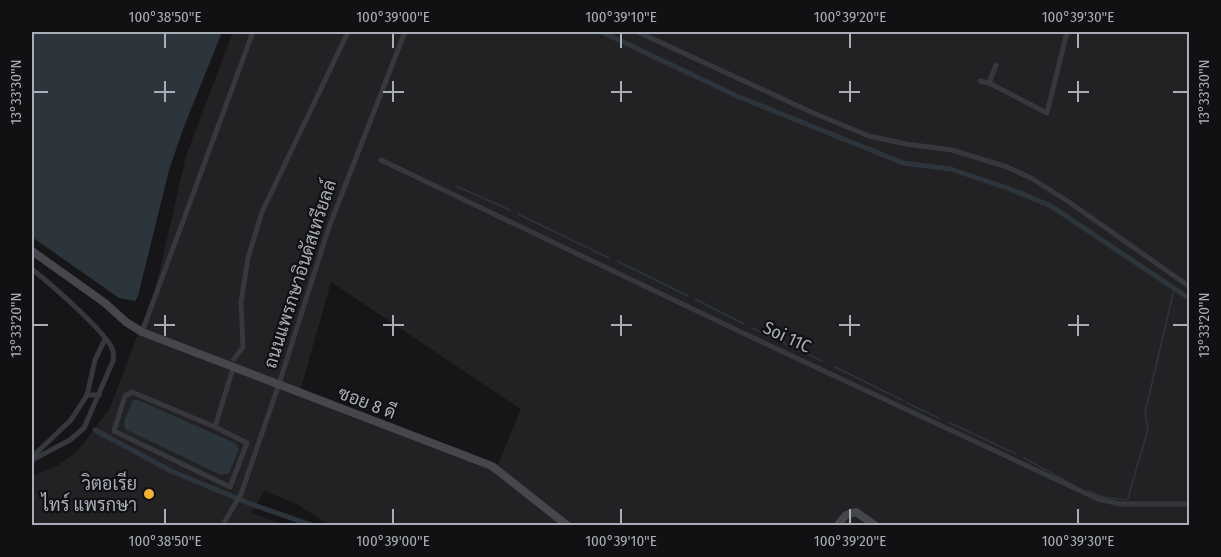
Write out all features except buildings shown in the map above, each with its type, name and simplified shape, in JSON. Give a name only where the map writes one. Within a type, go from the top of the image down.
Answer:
[{"type":"street","points":[[142,332],[253,32]]},
{"type":"street","points":[[215,428],[234,363],[243,347],[241,302],[248,258],[262,212],[348,32]]},
{"type":"street","name":"ถนนแพรกษาอินดัสเทรียลล์","points":[[222,525],[241,494],[329,227],[405,32]]},
{"type":"street","points":[[638,32],[811,112],[869,136],[952,150],[1007,167],[1031,178],[1070,202],[1190,287]]},
{"type":"street","points":[[981,81],[1047,113],[1068,32]]},
{"type":"street","points":[[989,83],[996,66]]},
{"type":"street","name":"Soi 11C","points":[[381,160],[755,339],[1098,499],[1120,504],[1190,504]]},
{"type":"street","name":"ซอย 8 ดี","points":[[32,252],[142,332],[234,363],[279,384],[492,466],[568,525]]},
{"type":"street","points":[[32,268],[89,320],[114,352],[113,361],[84,428],[70,440],[32,458]]},
{"type":"street","points":[[32,458],[71,420],[87,395],[94,360],[105,339]]},
{"type":"street","points":[[132,392],[215,428],[247,443],[230,487],[114,431],[126,396],[132,392]]},
{"type":"street","points":[[87,395],[99,395]]},
{"type":"street","points":[[837,525],[846,515],[856,512],[876,525]]},
{"type":"shaded area","points":[[32,32],[222,32],[169,170],[135,301],[119,298],[32,237]]},
{"type":"shaded area","points":[[233,32],[1189,32],[1189,525],[333,526],[297,504],[264,491],[251,513],[285,525],[32,526],[32,476],[57,466],[77,452],[110,408],[156,286],[186,156]],"holes":[[[331,282],[521,409],[496,469],[299,395]]]},
{"type":"shaded area","points":[[133,400],[138,400],[235,443],[239,449],[229,473],[221,475],[125,429],[124,422]]},
{"type":"waterway","points":[[602,32],[737,96],[903,163],[951,169],[1013,190],[1051,206],[1190,299]]},
{"type":"waterway","points":[[456,186],[510,210]]},
{"type":"waterway","points":[[518,214],[609,258]]},
{"type":"waterway","points":[[617,261],[688,296]]},
{"type":"waterway","points":[[1088,491],[1103,497],[1125,500],[1128,498],[1148,429],[1145,413],[1175,285]]},
{"type":"waterway","points":[[695,299],[744,324]]},
{"type":"waterway","points":[[752,328],[822,361]]},
{"type":"waterway","points":[[835,367],[902,400]]},
{"type":"waterway","points":[[907,403],[939,418]]},
{"type":"waterway","points":[[948,422],[1016,454]]},
{"type":"waterway","points":[[95,430],[171,471],[251,504],[314,526]]},
{"type":"waterway","points":[[1024,458],[1075,486]]},
{"type":"place","name":"วิตอเรีย ไทร์ แพรกษา","points":[[149,494]]}]
